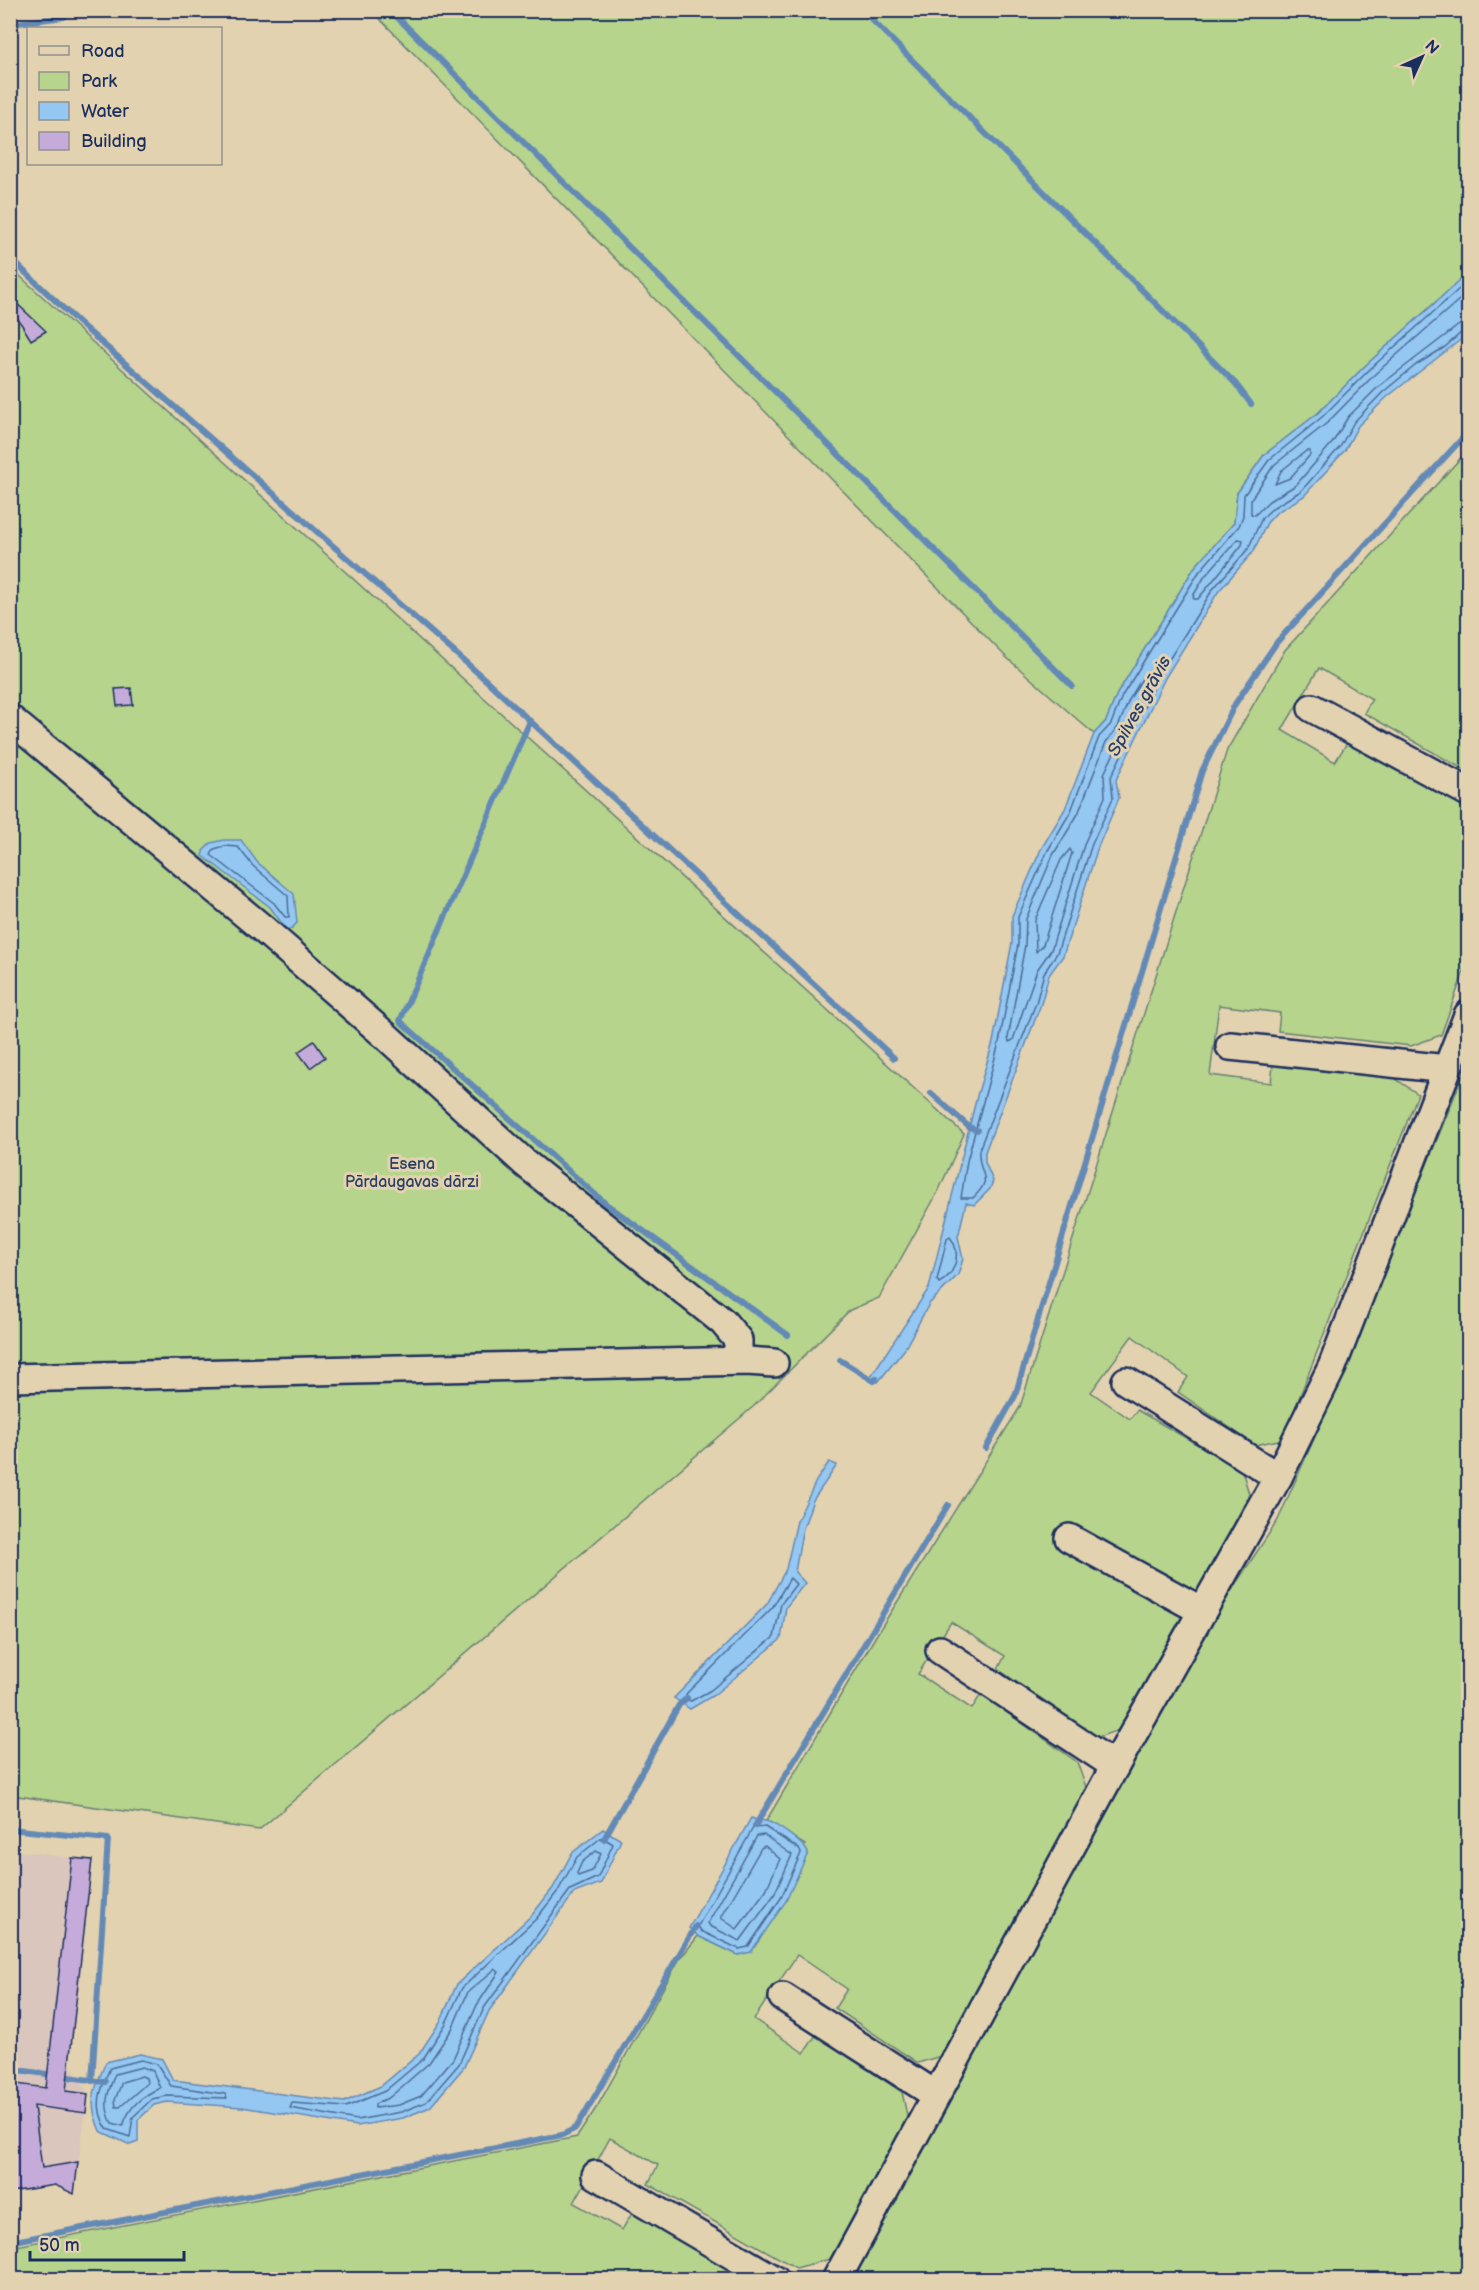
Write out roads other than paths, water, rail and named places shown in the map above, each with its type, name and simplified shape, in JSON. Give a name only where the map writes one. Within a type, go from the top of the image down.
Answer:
[{"type":"street","points":[[1312,708],[1468,792]]},
{"type":"street","points":[[10,720],[253,920],[386,1036],[526,1164],[723,1322],[738,1340],[738,1353],[730,1361]]},
{"type":"street","points":[[836,2280],[1115,1766],[1278,1477],[1332,1367],[1468,1015]]},
{"type":"street","points":[[1230,1046],[1447,1069]]},
{"type":"street","points":[[10,1378],[730,1361],[774,1363]]},
{"type":"street","points":[[1126,1381],[1278,1477]]},
{"type":"street","points":[[1069,1538],[1202,1611]]},
{"type":"street","points":[[940,1650],[1115,1766]]},
{"type":"street","points":[[783,1997],[936,2095]]},
{"type":"street","points":[[596,2175],[775,2280]]},
{"type":"water","name":"Spilves grāvis","points":[[1468,273],[1468,334],[1387,397],[1358,426],[1345,450],[1304,496],[1277,512],[1267,523],[1253,552],[1218,592],[1165,678],[1116,780],[1119,798],[1098,847],[1063,956],[1049,975],[1041,1004],[985,1152],[985,1162],[993,1181],[990,1189],[974,1205],[966,1203],[958,1237],[963,1259],[958,1275],[929,1304],[904,1350],[878,1382],[869,1379],[929,1288],[977,1096],[993,1042],[1012,943],[1012,916],[1041,849],[1065,809],[1094,734],[1106,721],[1117,694],[1194,568],[1234,523],[1237,493],[1264,455],[1318,413],[1366,365]]},
{"type":"water","points":[[241,840],[257,862],[294,894],[297,923],[291,929],[286,929],[270,907],[203,856],[203,851],[211,843]]},
{"type":"water","points":[[829,1462],[837,1465],[813,1500],[802,1532],[795,1572],[805,1583],[786,1607],[781,1639],[714,1695],[690,1709],[674,1698],[767,1604],[786,1569],[797,1521],[816,1481]]},
{"type":"water","points":[[751,1818],[766,1821],[790,1834],[808,1853],[786,1901],[751,1952],[738,1955],[698,1936],[689,1928]]},
{"type":"water","points":[[603,1829],[621,1840],[601,1883],[574,1893],[489,2011],[464,2067],[430,2107],[403,2118],[357,2126],[242,2107],[167,2102],[154,2105],[138,2120],[138,2142],[130,2145],[100,2131],[93,2103],[98,2080],[106,2062],[140,2054],[162,2059],[173,2080],[344,2102],[381,2086],[419,2054],[440,2022],[457,1984],[532,1915],[553,1888],[572,1853]]},
{"type":"waterway","points":[[10,24],[64,17],[72,10]]},
{"type":"waterway","points":[[390,10],[1072,686]]},
{"type":"waterway","points":[[862,10],[1235,383],[1251,404]]},
{"type":"waterway","points":[[10,258],[78,322],[487,681],[894,1058]]},
{"type":"waterway","points":[[986,1448],[1015,1396],[1202,771],[1235,704],[1277,642],[1468,432]]},
{"type":"waterway","points":[[530,721],[400,1021],[606,1204],[788,1335]]},
{"type":"waterway","points":[[931,1093],[969,1127],[977,1130]]},
{"type":"waterway","points":[[840,1360],[874,1381],[876,1378]]},
{"type":"waterway","points":[[755,1826],[948,1505]]},
{"type":"waterway","points":[[604,1839],[679,1705],[687,1698]]},
{"type":"waterway","points":[[10,1829],[108,1839],[92,2081]]},
{"type":"waterway","points":[[10,2242],[562,2135],[576,2128],[696,1926]]},
{"type":"waterway","points":[[10,2069],[105,2082]]},
{"type":"park label","name":"Esena Pārdaugavas dārzi","points":[[412,1172]]}]
